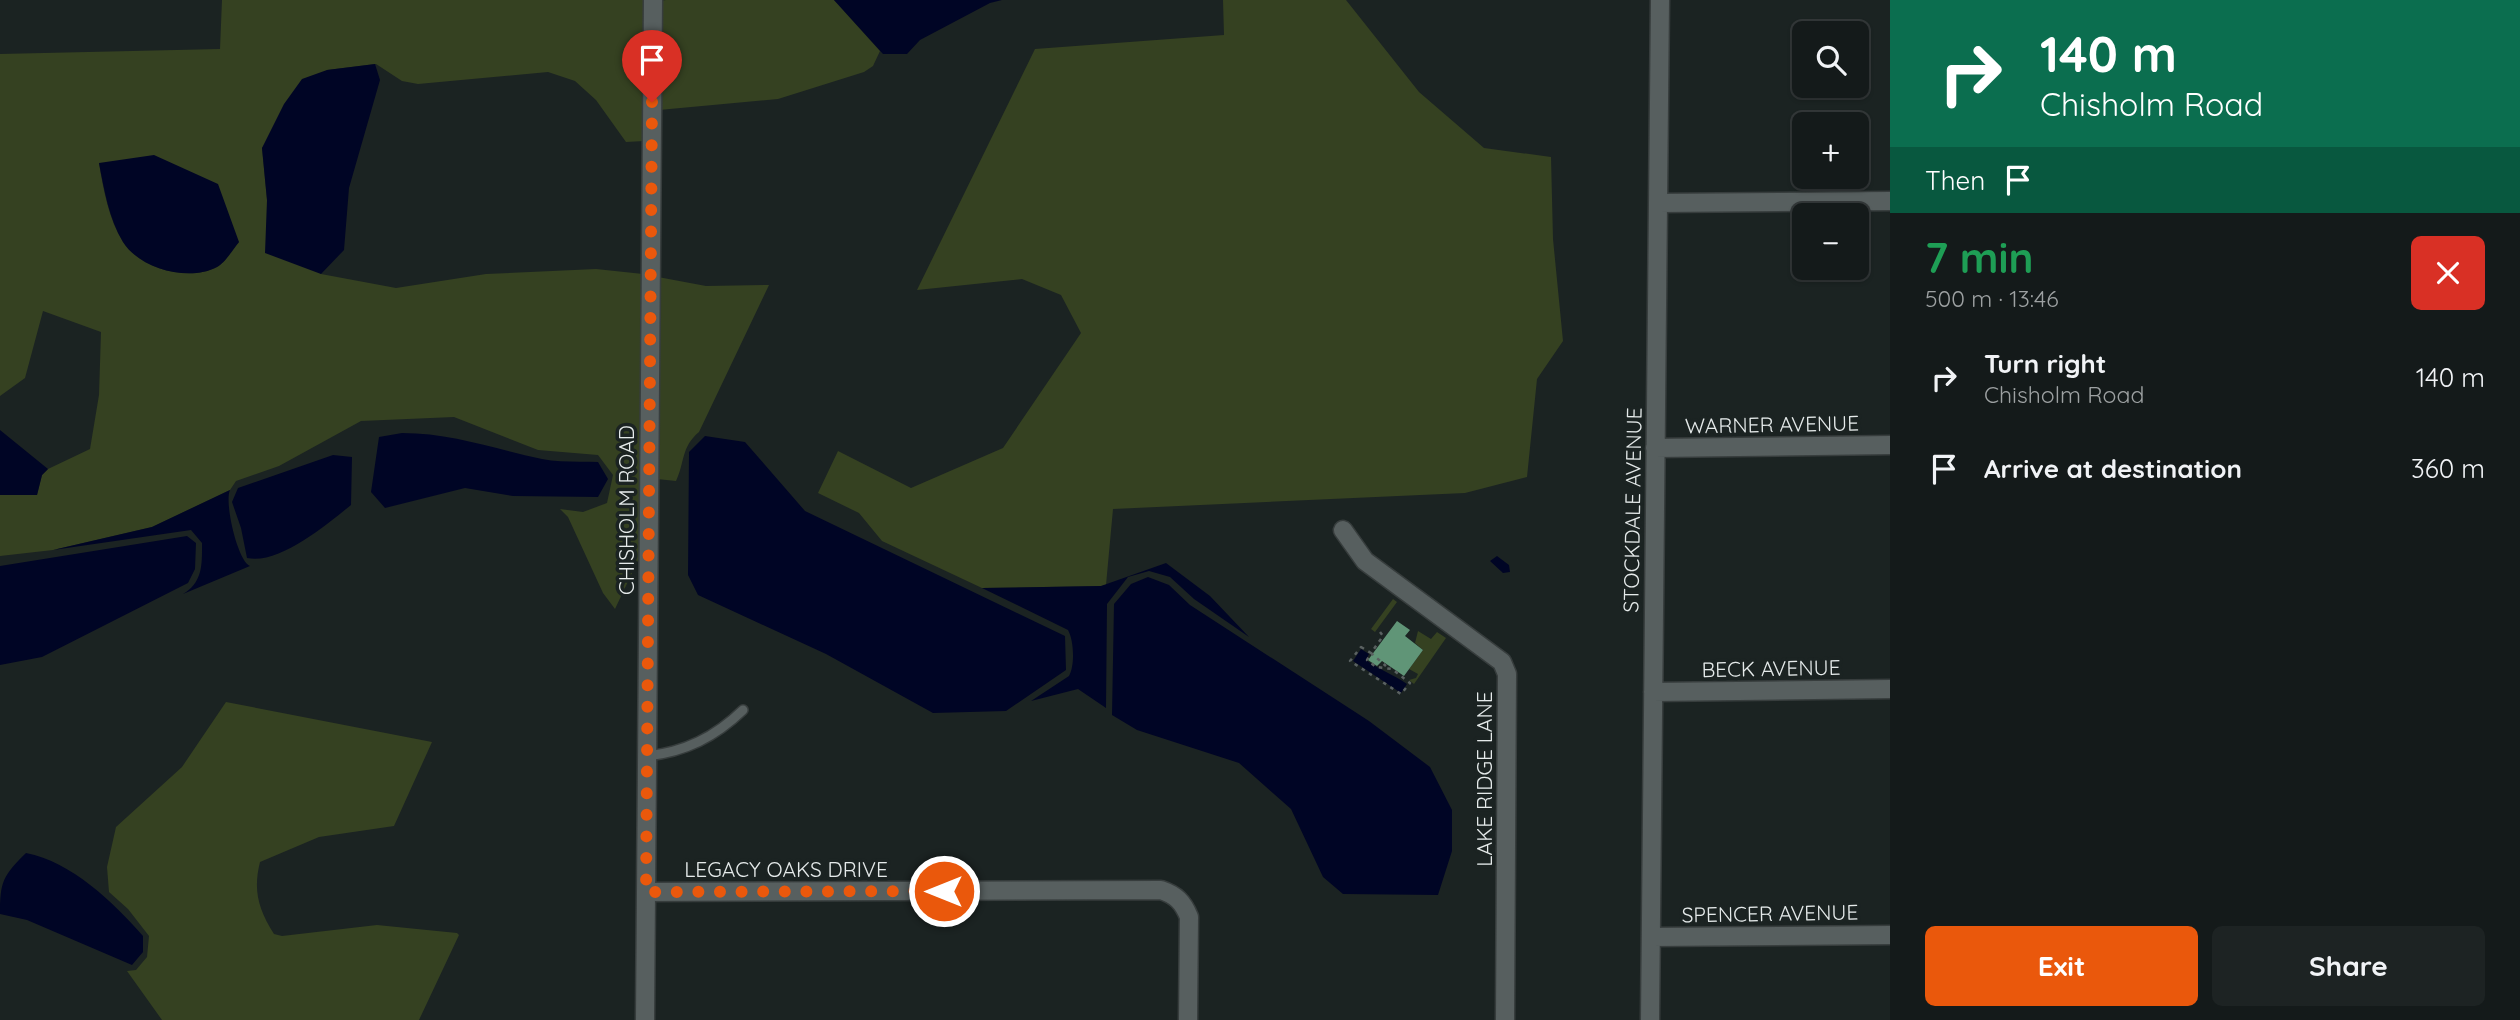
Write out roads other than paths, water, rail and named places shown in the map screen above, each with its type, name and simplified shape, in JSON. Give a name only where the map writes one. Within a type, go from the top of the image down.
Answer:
[{"type":"street","name":"CHISHOLM ROAD","points":[[645,1020],[653,0]]},
{"type":"street","name":"STOCKDALE AVENUE","points":[[1650,1020],[1660,0]]},
{"type":"street","points":[[1658,204],[1890,201]]},
{"type":"street","name":"WARNER AVENUE","points":[[1656,449],[1890,445]]},
{"type":"street","name":"LAKE RIDGE LANE","points":[[1343,530],[1365,561],[1502,662],[1507,674],[1505,1020]]},
{"type":"street","name":"BECK AVENUE","points":[[1653,692],[1890,690]]},
{"type":"street","name":"LEGACY OAKS DRIVE","points":[[646,892],[1161,890],[1174,894],[1184,904],[1189,917],[1188,1020]]},
{"type":"street","name":"SPENCER AVENUE","points":[[1651,937],[1890,935]]},
{"type":"lane","points":[[647,757],[675,752],[706,739],[726,726],[743,710]]},
{"type":"water","points":[[834,0],[1002,0],[990,3],[920,40],[907,54],[883,54]]},
{"type":"water","points":[[375,64],[380,80],[349,188],[344,250],[321,274],[265,253],[267,200],[262,148],[284,104],[302,79],[327,70]]},
{"type":"water","points":[[154,155],[218,184],[239,242],[217,267],[193,273],[166,270],[141,259],[123,242],[111,214],[99,163]]},
{"type":"water","points":[[0,430],[48,469],[42,475],[37,495],[0,495]]},
{"type":"water","points":[[402,433],[455,439],[549,460],[598,462],[608,479],[598,497],[513,496],[465,488],[385,508],[371,492],[379,437]]},
{"type":"water","points":[[705,436],[745,442],[805,511],[1065,636],[1066,670],[1006,711],[933,713],[826,654],[698,595],[688,575],[689,452]]},
{"type":"water","points":[[333,455],[352,457],[351,505],[287,550],[260,559],[247,558],[232,502],[238,488]]},
{"type":"water","points":[[230,490],[229,507],[233,531],[241,554],[250,566],[183,594],[198,578],[201,565],[202,543],[191,530],[53,550],[152,527]]},
{"type":"water","points":[[187,536],[196,543],[195,569],[188,583],[42,657],[0,665],[0,566]]},
{"type":"water","points":[[1497,556],[1509,565],[1510,572],[1503,573],[1490,561]]},
{"type":"water","points":[[1166,563],[1210,596],[1249,637],[1194,599],[1170,577],[1149,571],[1128,577],[1107,604],[1106,708],[1078,689],[1031,701],[1069,676],[1073,653],[1068,630],[982,588],[1101,586]]},
{"type":"water","points":[[1148,577],[1169,585],[1190,605],[1369,721],[1430,767],[1452,810],[1452,851],[1438,895],[1343,894],[1323,877],[1291,809],[1239,763],[1137,730],[1112,715],[1114,604],[1131,584]]},
{"type":"water","points":[[1361,649],[1369,654],[1366,660],[1407,684],[1401,693],[1353,661]]},
{"type":"water","points":[[26,853],[43,858],[75,874],[105,897],[131,923],[143,936],[143,952],[132,965],[27,920],[0,914],[4,880]]}]
